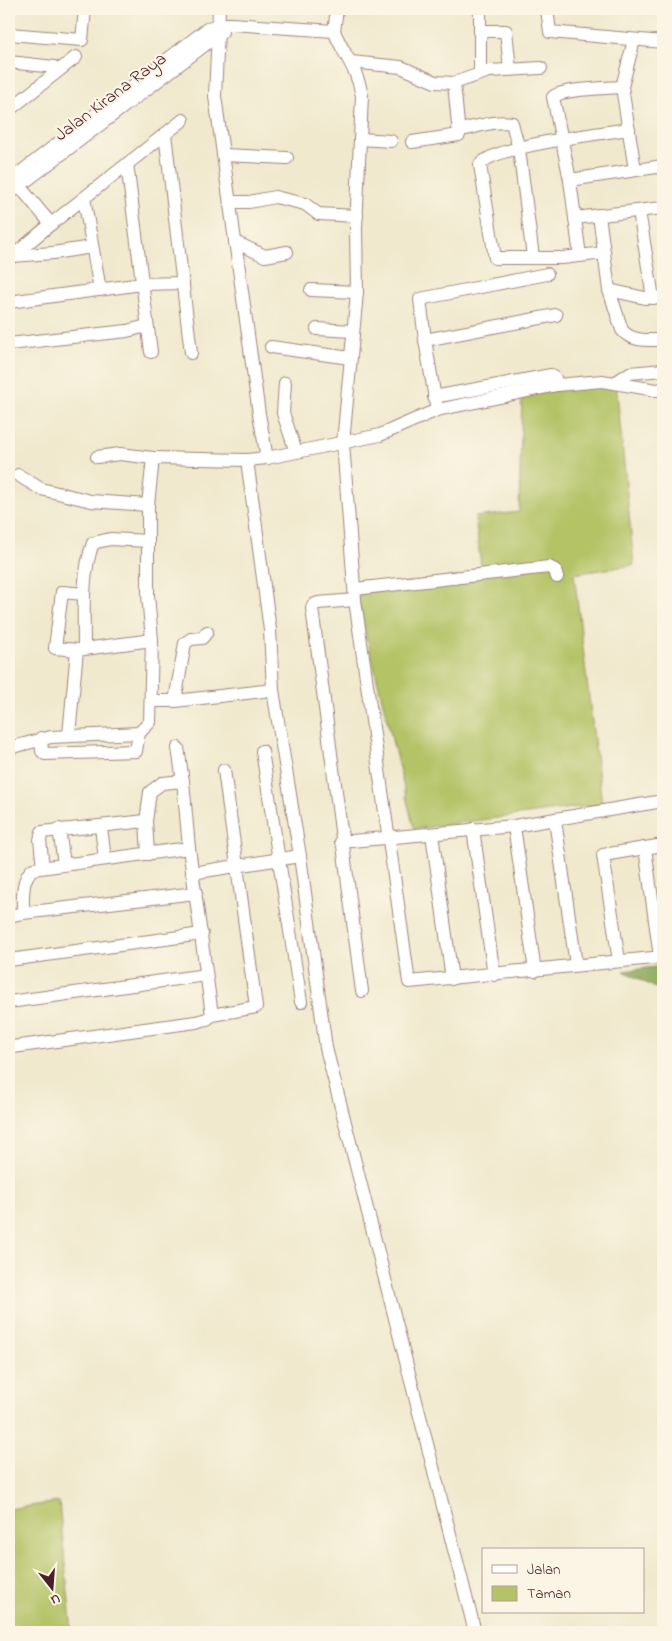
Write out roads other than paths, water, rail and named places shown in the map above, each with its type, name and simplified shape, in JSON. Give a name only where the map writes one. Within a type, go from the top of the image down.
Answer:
[{"type":"street","points":[[9,34],[82,40],[85,9]]},
{"type":"street","points":[[219,9],[215,96],[259,414],[267,458]]},
{"type":"street","points":[[337,9],[334,31],[358,75],[362,96],[357,216],[357,292],[343,443],[355,595],[408,982],[662,957],[645,848]]},
{"type":"street","points":[[480,9],[480,74]]},
{"type":"street","points":[[547,9],[550,32],[663,42]]},
{"type":"street","points":[[218,30],[231,24],[334,31]]},
{"type":"street","name":"Jalan Kirana Raya","points":[[9,194],[12,179],[218,30]]},
{"type":"street","points":[[481,31],[506,31],[510,69]]},
{"type":"street","points":[[634,40],[622,87],[635,170]]},
{"type":"street","points":[[9,109],[76,57]]},
{"type":"street","points":[[9,62],[54,67],[57,71]]},
{"type":"street","points":[[351,62],[401,67],[435,82],[454,83],[489,71],[541,68]]},
{"type":"street","points":[[412,142],[458,136],[460,130],[454,83]]},
{"type":"street","points":[[580,256],[570,180],[560,139],[554,96],[622,87]]},
{"type":"street","points":[[10,257],[183,120]]},
{"type":"street","points":[[460,130],[493,122],[512,123],[519,149],[533,257]]},
{"type":"street","points":[[604,253],[580,256],[495,258],[480,167],[488,158],[519,149],[560,139],[629,130]]},
{"type":"street","points":[[165,134],[182,262],[191,353]]},
{"type":"street","points":[[360,139],[391,141]]},
{"type":"street","points":[[223,155],[287,158]]},
{"type":"street","points":[[127,164],[147,326],[152,352]]},
{"type":"street","points":[[570,180],[663,166]]},
{"type":"street","points":[[12,179],[51,224]]},
{"type":"street","points":[[230,202],[249,202],[275,197],[305,204],[318,214],[357,216]]},
{"type":"street","points":[[84,198],[100,290]]},
{"type":"street","points":[[575,218],[663,208]]},
{"type":"street","points":[[609,290],[658,297],[640,211]]},
{"type":"street","points":[[599,215],[609,290],[625,334],[644,340],[663,340]]},
{"type":"street","points":[[235,242],[265,256],[278,256],[287,252]]},
{"type":"street","points":[[10,257],[92,247]]},
{"type":"street","points":[[436,404],[425,340],[420,301],[422,298],[547,274]]},
{"type":"street","points":[[9,302],[142,284],[183,283]]},
{"type":"street","points":[[311,290],[357,292]]},
{"type":"street","points":[[425,340],[556,315]]},
{"type":"street","points":[[9,344],[127,331],[147,326]]},
{"type":"street","points":[[317,329],[353,331]]},
{"type":"street","points":[[271,347],[350,358]]},
{"type":"street","points":[[616,382],[630,373],[663,370]]},
{"type":"street","points":[[96,458],[120,454],[153,458],[247,460],[267,458],[380,435],[436,404],[551,376],[555,378],[557,385],[616,382],[630,386],[663,389]]},
{"type":"street","points":[[285,383],[283,413],[296,452]]},
{"type":"street","points":[[41,738],[42,751],[45,754],[136,750],[139,733],[150,722],[152,640],[148,595],[148,505],[153,458]]},
{"type":"street","points":[[247,460],[270,630],[273,690],[300,856],[326,1048],[475,1632]]},
{"type":"street","points":[[18,475],[41,489],[82,499],[148,505]]},
{"type":"street","points":[[69,736],[80,649],[84,594],[89,556],[93,544],[110,539],[148,541]]},
{"type":"street","points":[[362,991],[341,842],[313,605],[355,595],[549,567],[556,570],[557,577]]},
{"type":"street","points":[[84,594],[62,592],[55,648],[80,649],[152,640]]},
{"type":"street","points":[[175,701],[185,644],[190,639],[202,638],[207,632]]},
{"type":"street","points":[[152,701],[175,701],[273,690]]},
{"type":"street","points":[[9,748],[41,738],[139,733]]},
{"type":"street","points":[[92,734],[92,753]]},
{"type":"street","points":[[178,748],[192,873],[212,1015]]},
{"type":"street","points":[[262,751],[280,858],[300,1002]]},
{"type":"street","points":[[9,1045],[13,1047],[196,1022],[208,1019],[212,1015],[249,1010],[256,1007],[224,770]]},
{"type":"street","points":[[148,854],[146,821],[148,796],[155,786],[183,781]]},
{"type":"street","points":[[341,842],[514,826],[663,801]]},
{"type":"street","points":[[555,820],[576,965]]},
{"type":"street","points":[[43,867],[39,835],[42,832],[101,828],[146,821]]},
{"type":"street","points":[[514,826],[535,971]]},
{"type":"street","points":[[101,828],[105,859]]},
{"type":"street","points":[[474,829],[494,975]]},
{"type":"street","points":[[59,830],[64,864]]},
{"type":"street","points":[[432,834],[452,978]]},
{"type":"street","points":[[619,961],[602,856],[606,853],[663,845]]},
{"type":"street","points":[[23,913],[23,893],[28,872],[33,869],[189,848]]},
{"type":"street","points":[[192,873],[300,856]]},
{"type":"street","points":[[9,916],[196,893]]},
{"type":"street","points":[[9,960],[202,934]]},
{"type":"street","points":[[9,1002],[206,975]]}]
